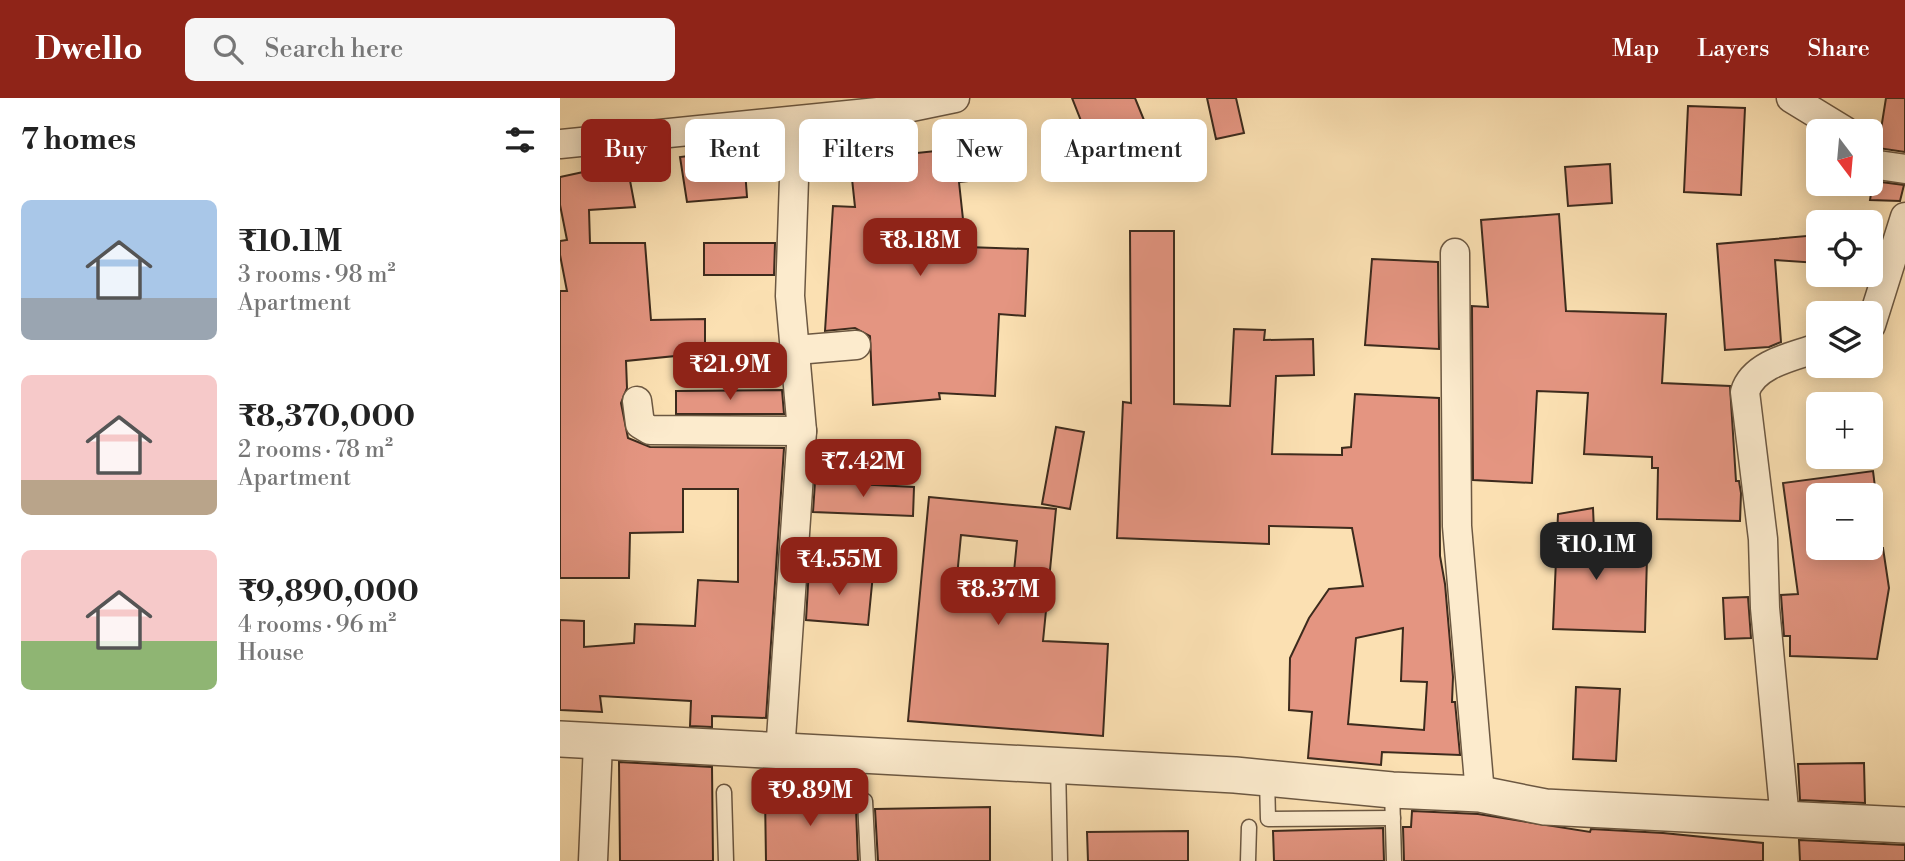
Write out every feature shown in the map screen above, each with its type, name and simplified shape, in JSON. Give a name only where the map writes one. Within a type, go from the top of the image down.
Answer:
[{"type":"street","points":[[560,144],[897,110],[955,98]]},
{"type":"street","points":[[1791,98],[1825,119]]},
{"type":"street","points":[[780,753],[802,431],[790,296],[796,121]]},
{"type":"street","points":[[1883,165],[1905,169]]},
{"type":"street","points":[[1879,301],[1905,218]]},
{"type":"street","points":[[1455,253],[1457,526],[1480,794]]},
{"type":"street","points":[[796,350],[856,345]]},
{"type":"street","points":[[1785,820],[1765,608],[1763,538],[1745,392],[1747,383],[1755,375],[1778,361],[1806,352]]},
{"type":"street","points":[[637,401],[640,424],[650,430],[802,431]]},
{"type":"street","points":[[560,739],[780,753],[1058,764],[1267,778],[1392,804],[1480,794],[1545,807],[1905,825]]},
{"type":"street","points":[[593,861],[598,743]]},
{"type":"lane","points":[[1058,764],[1060,861]]},
{"type":"lane","points":[[724,792],[726,861]]},
{"type":"lane","points":[[865,801],[868,861]]},
{"type":"lane","points":[[1392,804],[1394,861]]},
{"type":"lane","points":[[1248,861],[1250,827]]},
{"type":"building","points":[[1072,98],[1135,98],[1144,119],[1080,119]]},
{"type":"building","points":[[1207,98],[1236,98],[1244,133],[1216,139]]},
{"type":"building","points":[[1886,98],[1905,98],[1905,152],[1883,149],[1883,119]]},
{"type":"building","points":[[1688,106],[1745,108],[1741,195],[1684,192]]},
{"type":"building","points":[[932,151],[932,182],[959,182],[966,247],[1028,249],[1025,316],[999,314],[995,396],[939,393],[940,399],[873,405],[870,336],[855,328],[825,331],[833,206],[855,207],[852,182],[918,182],[918,153]]},
{"type":"building","points":[[685,156],[685,182],[746,182],[747,197],[687,202],[680,157]]},
{"type":"building","points":[[1610,164],[1612,203],[1568,206],[1565,167]]},
{"type":"building","points":[[581,172],[581,182],[630,182],[635,207],[589,210],[590,243],[645,243],[651,320],[705,319],[705,353],[626,361],[627,388],[621,403],[628,438],[650,447],[784,448],[766,718],[712,716],[712,727],[690,726],[691,701],[600,696],[602,712],[560,710],[560,620],[584,621],[584,647],[634,643],[635,624],[695,626],[698,580],[738,582],[738,489],[683,489],[683,532],[630,533],[629,578],[560,578],[560,291],[567,291],[560,241],[567,240],[560,205],[560,177]]},
{"type":"building","points":[[1883,182],[1904,185],[1900,201],[1870,200],[1871,196],[1883,196]]},
{"type":"building","points":[[1559,214],[1566,311],[1666,314],[1662,383],[1730,386],[1736,481],[1739,481],[1741,493],[1740,521],[1657,519],[1658,468],[1652,468],[1652,457],[1584,454],[1588,393],[1537,391],[1532,483],[1473,480],[1472,306],[1488,307],[1481,220]]},
{"type":"building","points":[[1130,231],[1174,231],[1174,404],[1230,406],[1234,329],[1265,330],[1264,340],[1313,339],[1314,375],[1276,376],[1272,454],[1342,455],[1342,448],[1351,447],[1355,394],[1439,398],[1440,556],[1453,677],[1452,702],[1455,702],[1460,755],[1382,752],[1381,765],[1308,758],[1312,712],[1289,710],[1290,658],[1309,618],[1329,589],[1363,586],[1352,528],[1269,526],[1269,544],[1117,538],[1123,402],[1131,403]],"holes":[[[1403,628],[1401,681],[1427,682],[1424,730],[1348,724],[1356,638]]]},
{"type":"building","points":[[1806,236],[1806,262],[1775,260],[1781,342],[1769,347],[1725,350],[1717,244]]},
{"type":"building","points":[[704,243],[775,243],[774,275],[704,275]]},
{"type":"building","points":[[1372,259],[1438,262],[1439,349],[1365,345]]},
{"type":"building","points":[[782,390],[784,414],[676,414],[676,391]]},
{"type":"building","points":[[1056,427],[1084,432],[1070,509],[1042,504]]},
{"type":"building","points":[[1873,471],[1874,483],[1806,483],[1806,560],[1883,560],[1883,548],[1889,588],[1877,659],[1790,656],[1790,636],[1784,636],[1781,595],[1798,594],[1783,483]]},
{"type":"building","points":[[815,482],[914,487],[913,516],[813,512]]},
{"type":"building","points":[[929,497],[1056,509],[1043,641],[1108,644],[1103,736],[908,721]],"holes":[[[961,535],[1017,541],[1012,592],[956,587]]]},
{"type":"building","points":[[1593,508],[1595,554],[1647,556],[1645,632],[1553,629],[1558,514]]},
{"type":"building","points":[[809,568],[873,574],[868,625],[806,620]]},
{"type":"building","points":[[1748,597],[1751,638],[1725,639],[1723,598]]},
{"type":"building","points":[[1576,687],[1620,689],[1616,761],[1573,759]]},
{"type":"building","points":[[619,762],[712,767],[713,861],[620,861]]},
{"type":"building","points":[[1864,763],[1865,803],[1800,800],[1798,764]]},
{"type":"building","points":[[847,794],[847,809],[856,809],[858,861],[766,861],[765,795]]},
{"type":"building","points":[[990,807],[990,861],[878,861],[875,809]]},
{"type":"building","points":[[1412,811],[1478,814],[1590,832],[1591,829],[1663,833],[1763,843],[1763,861],[1404,861],[1403,827],[1411,827]]},
{"type":"building","points":[[1383,828],[1384,861],[1274,861],[1273,831]]},
{"type":"building","points":[[1188,831],[1188,861],[1088,861],[1087,832]]},
{"type":"building","points":[[1799,840],[1905,845],[1905,861],[1800,861]]}]
